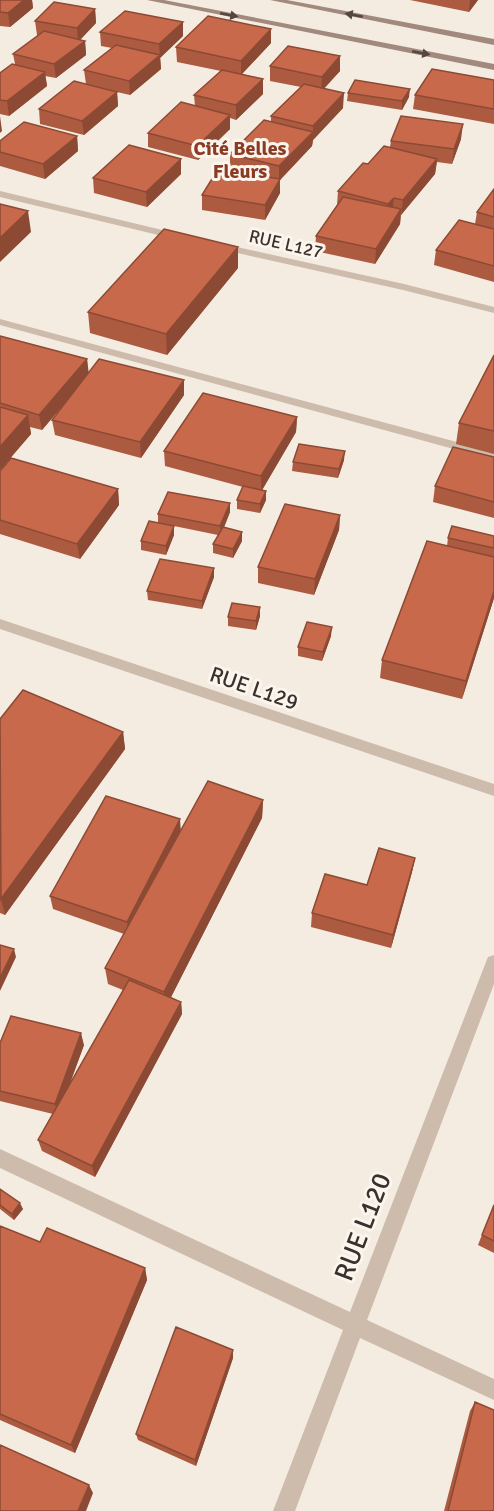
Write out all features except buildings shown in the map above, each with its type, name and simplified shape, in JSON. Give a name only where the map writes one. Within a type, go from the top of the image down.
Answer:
[{"type":"main road","points":[[151,0],[494,67]]},
{"type":"main road","points":[[274,0],[494,42]]},
{"type":"street","points":[[0,194],[193,240]]},
{"type":"street","name":"RUE L127","points":[[205,243],[404,287],[494,310]]},
{"type":"street","points":[[0,322],[494,456]]},
{"type":"street","name":"RUE L129","points":[[0,624],[494,790]]},
{"type":"street","name":"RUE L120","points":[[284,1511],[494,962]]},
{"type":"street","points":[[0,1158],[494,1390]]},
{"type":"district","name":"Cité Belles Fleurs","points":[[240,160]]}]
